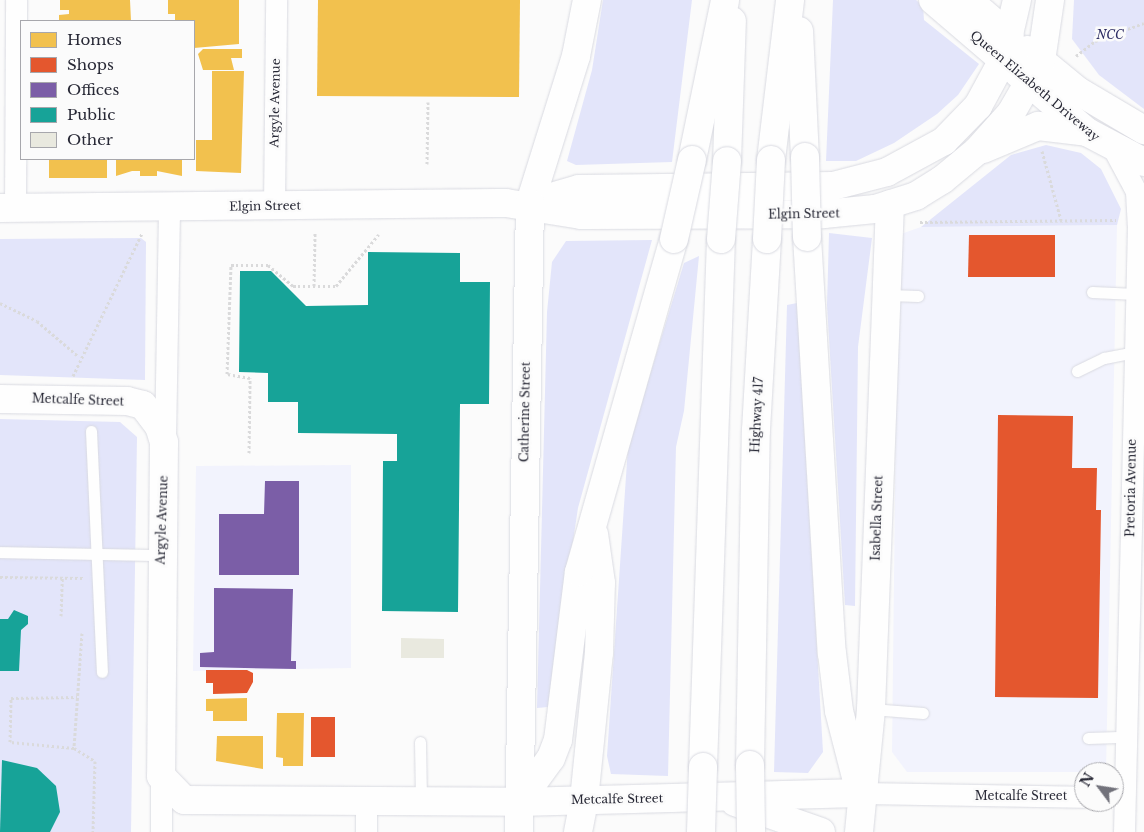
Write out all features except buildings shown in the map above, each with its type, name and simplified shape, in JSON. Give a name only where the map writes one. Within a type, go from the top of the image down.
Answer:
[{"type":"main road","name":"Catherine Street","points":[[519,832],[530,203],[576,56],[587,0]]},
{"type":"main road","points":[[519,802],[551,758],[558,740],[572,610],[593,525],[674,239],[725,0]]},
{"type":"main road","points":[[701,832],[721,239],[727,161],[733,0]]},
{"type":"main road","name":"Highway 417","points":[[751,832],[750,764],[756,430],[771,160],[790,0]]},
{"type":"main road","points":[[798,0],[807,237],[832,653],[839,711],[860,792]]},
{"type":"main road","name":"Queen Elizabeth Driveway","points":[[933,0],[1007,48],[1036,73],[1087,132],[1114,150],[1144,162]]},
{"type":"main road","name":"Queen Elizabeth Driveway","points":[[968,0],[1007,48]]},
{"type":"main road","name":"Elgin Street","points":[[530,203],[579,189],[833,186],[858,182],[910,162],[944,141],[978,106],[1007,48],[1017,0]]},
{"type":"main road","points":[[1036,73],[1050,0]]},
{"type":"main road","name":"Elgin Street","points":[[7,208],[168,208],[530,203],[581,215],[824,214],[890,204],[942,180],[977,151],[1036,73]]},
{"type":"main road","name":"Queen Elizabeth Driveway","points":[[1036,73],[1078,91],[1144,130]]},
{"type":"main road","points":[[977,151],[1038,126],[1087,132]]},
{"type":"main road","name":"Isabella Street","points":[[859,832],[860,792],[871,709],[885,295],[890,204]]},
{"type":"main road","name":"Metcalfe Street","points":[[0,399],[113,399],[143,406],[155,418],[164,442]]},
{"type":"main road","name":"Argyle Avenue","points":[[161,776],[161,555],[164,442]]},
{"type":"main road","points":[[578,832],[584,800],[599,653],[601,583],[593,525]]},
{"type":"main road","name":"Metcalfe Street","points":[[161,776],[170,791],[191,803],[519,802],[721,798],[860,792]]},
{"type":"main road","points":[[721,798],[821,832]]},
{"type":"street","points":[[7,208],[16,0]]},
{"type":"street","name":"Argyle Avenue","points":[[274,206],[276,0]]},
{"type":"street","name":"Pretoria Avenue","points":[[1114,150],[1136,191],[1136,294],[1126,737],[1128,796],[1124,832]]},
{"type":"street","name":"Argyle Avenue","points":[[164,442],[168,208]]},
{"type":"street","name":"Argyle Avenue","points":[[161,776],[161,832]]},
{"type":"street","name":"Metcalfe Street","points":[[860,792],[1074,796]]},
{"type":"street","points":[[366,803],[366,832]]},
{"type":"lane","points":[[1092,292],[1136,294]]},
{"type":"lane","points":[[885,295],[918,296]]},
{"type":"lane","points":[[1077,371],[1104,358],[1134,352]]},
{"type":"lane","points":[[91,431],[100,552],[102,672]]},
{"type":"lane","points":[[0,552],[100,552],[161,555]]},
{"type":"lane","points":[[871,709],[923,713]]},
{"type":"lane","points":[[1088,738],[1126,737]]},
{"type":"lane","points":[[420,742],[421,802]]},
{"type":"path","points":[[1074,54],[1144,22]]},
{"type":"path","points":[[427,164],[428,102]]},
{"type":"path","points":[[1039,142],[1061,220]]},
{"type":"path","points":[[912,222],[1061,220],[1120,222]]},
{"type":"path","points":[[66,398],[78,356],[142,233]]},
{"type":"path","points":[[314,233],[314,286]]},
{"type":"path","points":[[249,454],[250,378],[227,374],[231,265],[268,265],[293,286],[336,286],[379,234]]},
{"type":"path","points":[[0,303],[37,321],[78,356]]},
{"type":"path","points":[[0,577],[84,578]]},
{"type":"path","points":[[61,616],[62,578]]},
{"type":"path","points":[[74,748],[80,673]]},
{"type":"path","points":[[77,697],[11,698],[10,742],[74,748],[95,761],[93,832]]},
{"type":"shaded area","points":[[1117,225],[1106,762],[1074,762],[1074,772],[907,772],[892,752],[898,235],[921,227]]},
{"type":"shaded area","points":[[351,465],[351,668],[193,671],[196,466]]},
{"type":"green space","points":[[603,0],[692,0],[672,162],[576,165],[567,161],[592,70]]},
{"type":"green space","points":[[833,0],[916,0],[923,6],[924,20],[979,64],[958,95],[937,114],[894,143],[856,161],[826,161]]},
{"type":"green space","name":"NCC","points":[[1074,0],[1144,0],[1144,109],[1099,75],[1072,39]]},
{"type":"green space","points":[[1046,145],[1081,153],[1101,169],[1121,209],[1117,225],[921,227],[1011,155]]},
{"type":"green space","points":[[829,233],[872,238],[858,347],[855,606],[845,605],[827,305]]},
{"type":"green space","points":[[141,238],[146,242],[145,380],[0,375],[0,239]]},
{"type":"green space","points":[[652,240],[578,508],[548,707],[537,708],[547,312],[552,262],[566,241]]},
{"type":"green space","points":[[699,256],[684,411],[676,447],[668,776],[611,774],[607,756],[628,447],[684,263]]},
{"type":"green space","points":[[797,303],[823,752],[808,773],[774,772],[787,305]]},
{"type":"green space","points":[[0,419],[120,422],[137,437],[131,832],[0,832]]}]
